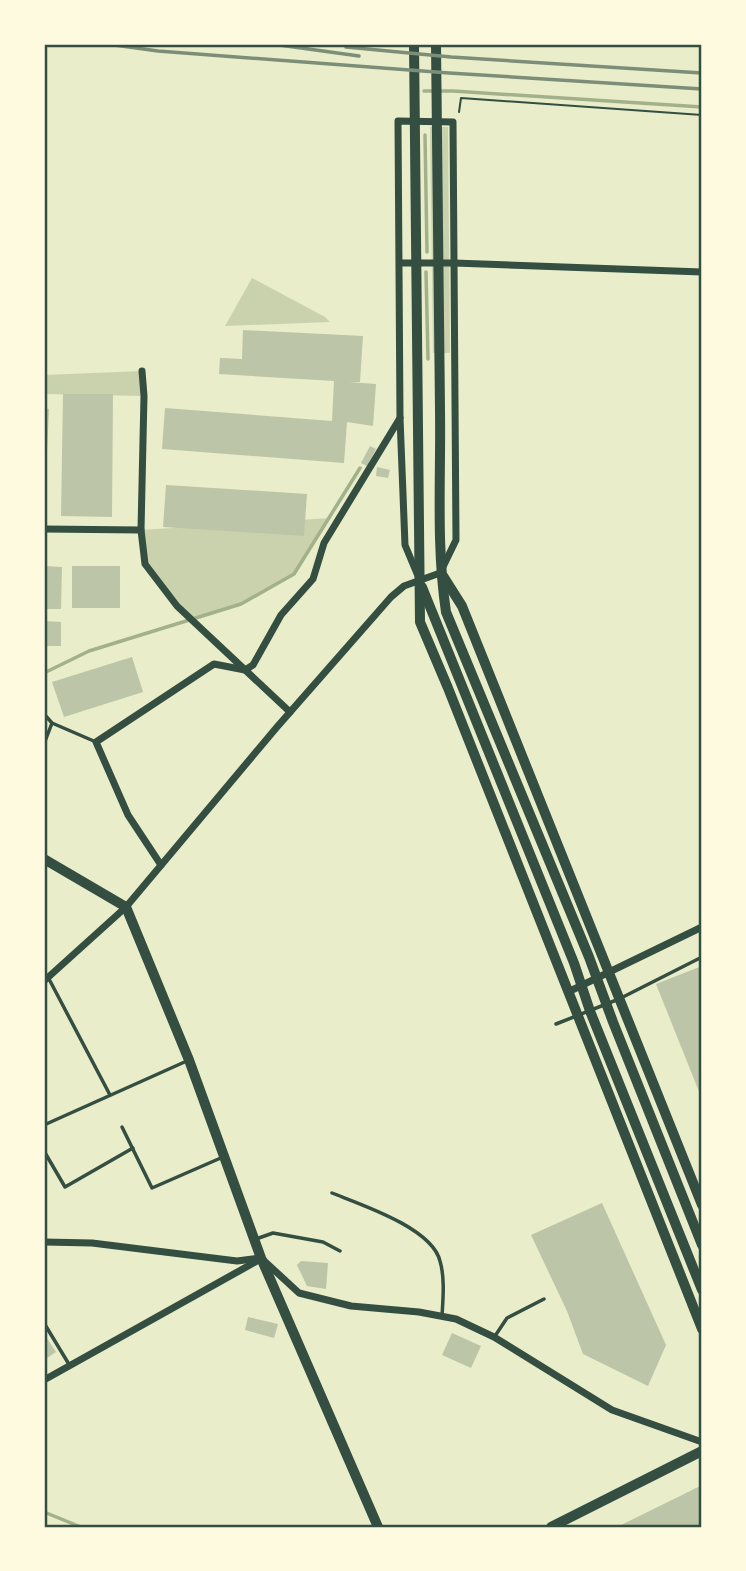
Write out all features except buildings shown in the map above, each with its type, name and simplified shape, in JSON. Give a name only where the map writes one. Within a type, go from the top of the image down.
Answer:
[{"type":"street","points":[[414,44],[420,622],[702,1329]]},
{"type":"street","points":[[436,44],[440,573],[446,612],[528,806],[702,1245]]},
{"type":"street","points":[[46,979],[126,907],[391,597],[404,586],[419,580],[440,573],[456,540],[453,122],[398,121],[400,418],[405,545],[419,580],[582,985],[702,1290]]},
{"type":"street","points":[[400,263],[702,272]]},
{"type":"street","points":[[142,371],[141,530],[145,564],[177,606],[290,712]]},
{"type":"street","points":[[161,865],[128,815],[96,742],[214,664],[245,670],[258,660],[281,615],[313,579],[324,543],[400,418]]},
{"type":"street","points":[[44,529],[141,530]]},
{"type":"street","points":[[440,573],[462,606],[702,1205]]},
{"type":"street","points":[[44,859],[126,907],[189,1060],[261,1258],[378,1527]]},
{"type":"street","points":[[568,992],[702,927]]},
{"type":"street","points":[[44,1242],[92,1243],[237,1261],[261,1258],[299,1293],[351,1306],[419,1312],[456,1319],[494,1337],[612,1410],[702,1442]]},
{"type":"street","points":[[44,1380],[261,1258]]},
{"type":"street","points":[[551,1527],[702,1451]]},
{"type":"lane","points":[[44,714],[52,723],[96,742]]},
{"type":"lane","points":[[44,744],[52,723]]},
{"type":"lane","points":[[556,1024],[619,999],[702,957]]},
{"type":"lane","points":[[46,979],[110,1095]]},
{"type":"lane","points":[[44,1125],[189,1060]]},
{"type":"lane","points":[[122,1127],[152,1188],[224,1156]]},
{"type":"lane","points":[[44,1151],[65,1187],[133,1148]]},
{"type":"lane","points":[[332,1194],[389,1216],[433,1244],[440,1261],[442,1316]]},
{"type":"lane","points":[[254,1239],[273,1233],[323,1242],[340,1251]]},
{"type":"lane","points":[[494,1337],[507,1318],[544,1299]]},
{"type":"lane","points":[[44,1323],[71,1366]]},
{"type":"path","points":[[453,122],[459,112],[461,98],[702,115]]},
{"type":"green space","points":[[430,127],[448,127],[450,353],[433,353]]},
{"type":"green space","points":[[252,278],[325,317],[330,322],[225,326]]},
{"type":"green space","points":[[142,371],[144,396],[44,394],[44,375]]},
{"type":"green space","points":[[331,518],[294,574],[241,604],[191,619],[145,564],[141,530]]},
{"type":"waterway","points":[[424,91],[702,107]]},
{"type":"waterway","points":[[425,135],[427,252]]},
{"type":"waterway","points":[[426,272],[428,359]]},
{"type":"waterway","points":[[44,673],[89,651],[241,604],[294,574],[360,468]]},
{"type":"waterway","points":[[44,1512],[81,1527]]},
{"type":"railway","points":[[107,44],[158,51],[702,89]]},
{"type":"railway","points":[[272,44],[359,56]]},
{"type":"railway","points":[[346,47],[451,57],[702,73]]}]
